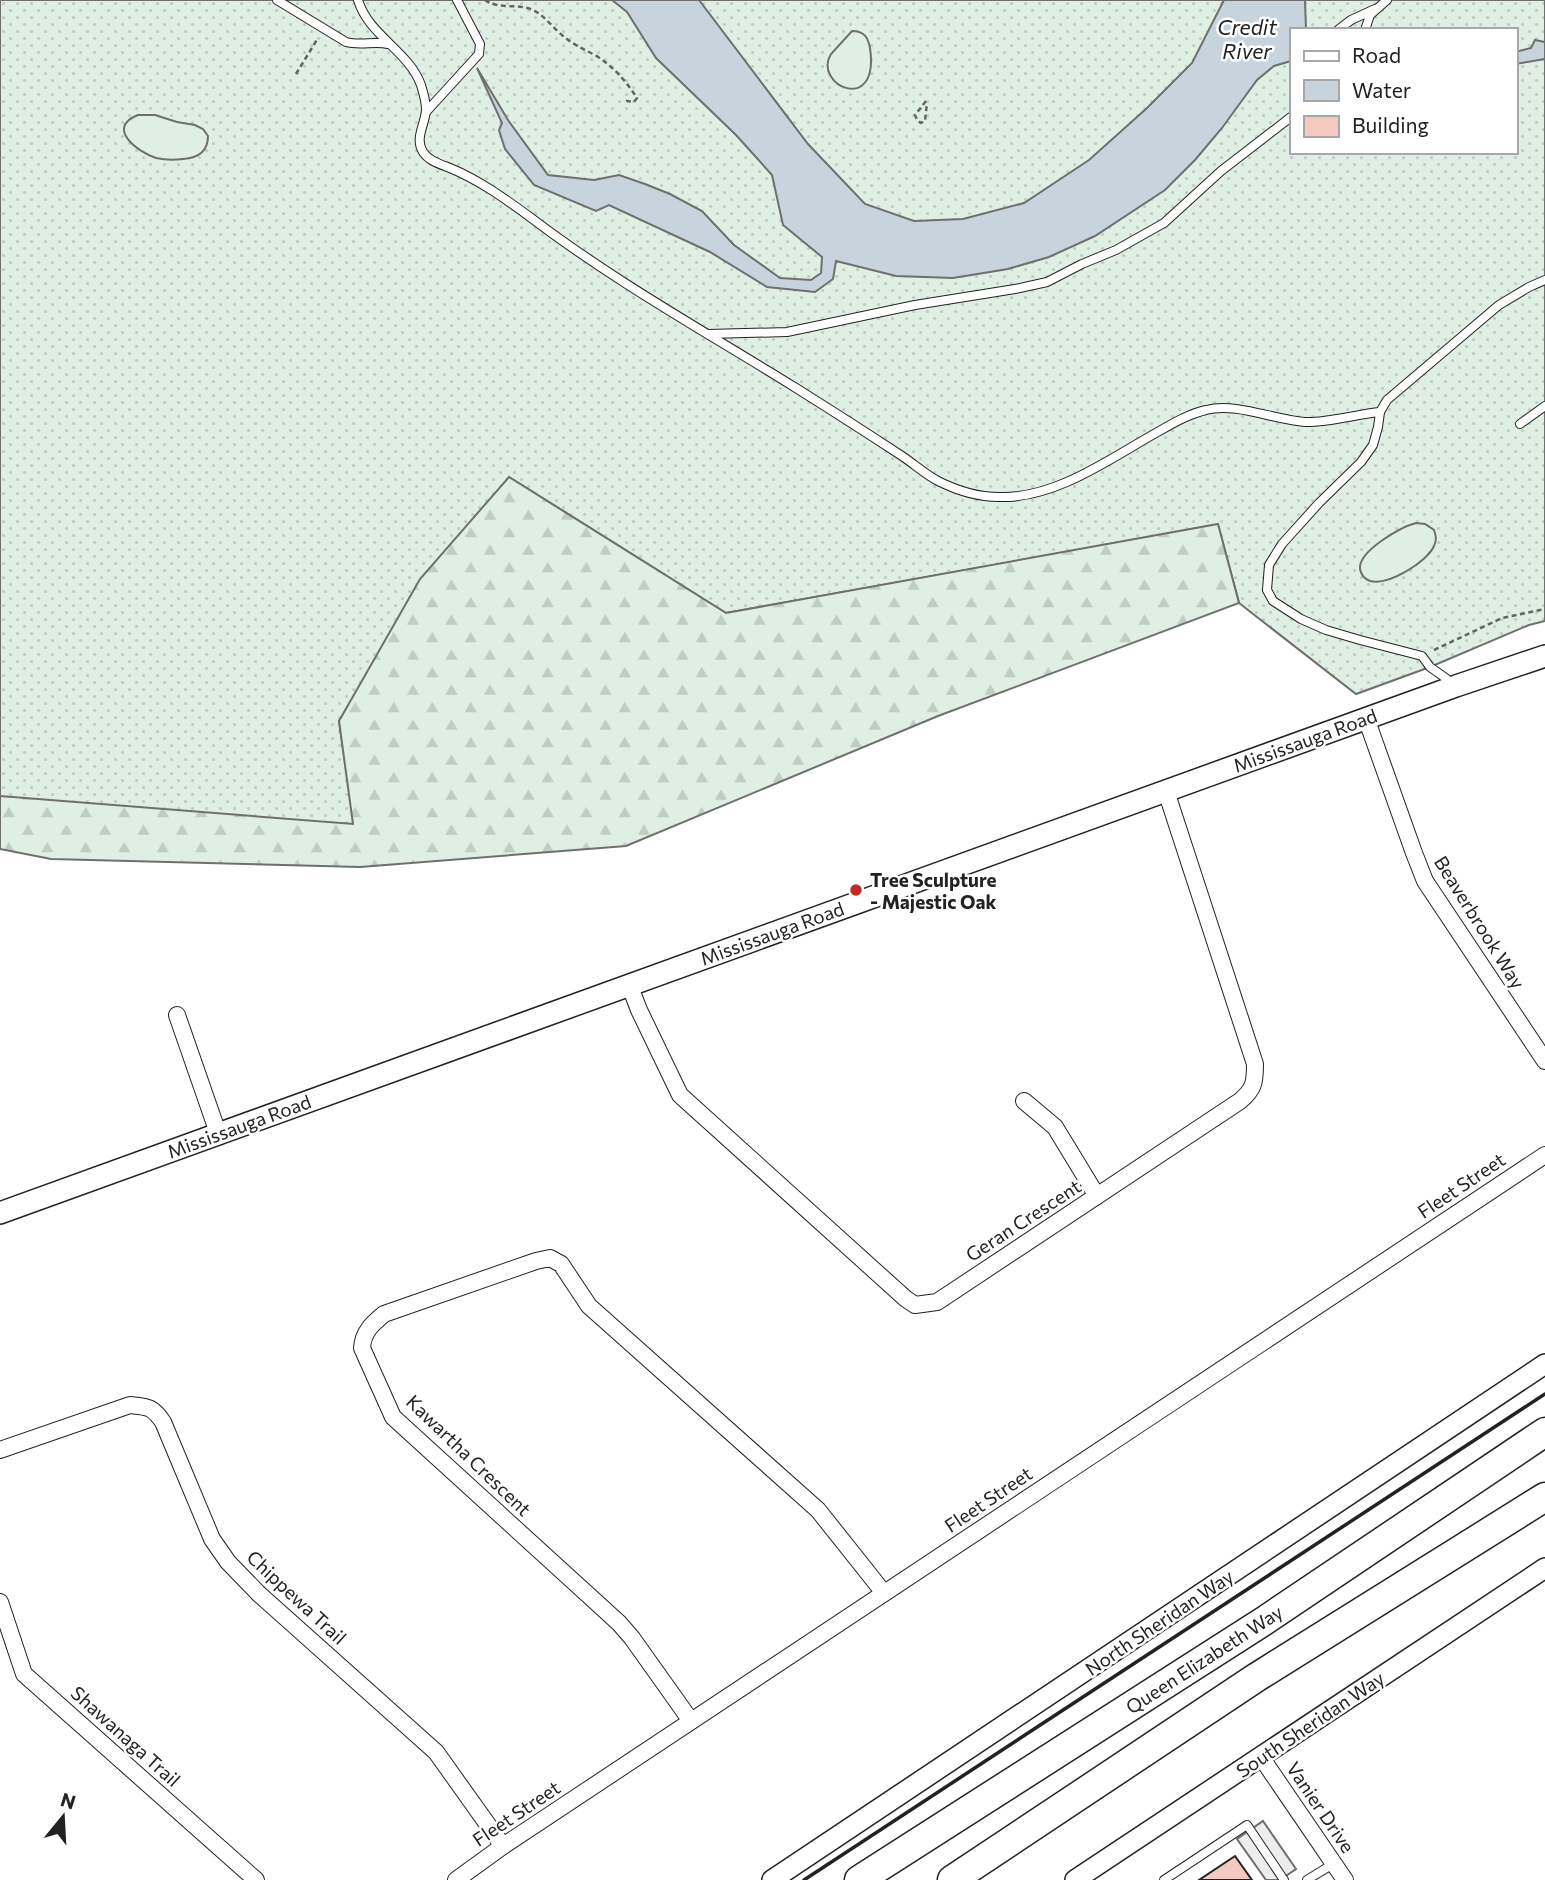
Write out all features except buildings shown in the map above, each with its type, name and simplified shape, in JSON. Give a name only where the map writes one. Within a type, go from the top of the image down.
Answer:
[{"type":"highway","name":"Queen Elizabeth Way","points":[[859,1880],[1265,1622],[1545,1432]]},
{"type":"highway","points":[[952,1880],[1257,1678],[1545,1497]]},
{"type":"main road","name":"Mississauga Road","points":[[0,1213],[1366,718],[1545,656]]},
{"type":"street","name":"Beaverbrook Way","points":[[1366,718],[1425,881],[1545,1061]]},
{"type":"street","name":"Geran Crescent","points":[[629,984],[680,1095],[906,1299],[915,1305],[937,1301],[1240,1101],[1251,1091],[1255,1080],[1255,1064],[1166,791]]},
{"type":"street","points":[[177,1015],[219,1133]]},
{"type":"street","points":[[1024,1101],[1055,1127],[1097,1196]]},
{"type":"street","name":"Fleet Street","points":[[456,1880],[503,1846],[1545,1155]]},
{"type":"street","name":"Kawartha Crescent","points":[[691,1721],[619,1623],[393,1417],[362,1348],[362,1338],[369,1327],[384,1314],[536,1261],[550,1258],[561,1264],[589,1306],[818,1510],[884,1593]]},
{"type":"street","name":"North Sheridan Way","points":[[772,1880],[1545,1364]]},
{"type":"street","name":"Chippewa Trail","points":[[0,1450],[130,1405],[150,1407],[163,1422],[212,1539],[228,1562],[259,1594],[436,1752],[503,1846]]},
{"type":"street","name":"South Sheridan Way","points":[[1075,1880],[1545,1568]]},
{"type":"street","name":"Shawanaga Trail","points":[[0,1602],[24,1674],[256,1880]]},
{"type":"street","name":"Vanier Drive","points":[[1261,1757],[1346,1880]]},
{"type":"lane","points":[[277,0],[341,39],[352,43],[388,44]]},
{"type":"lane","points":[[358,0],[369,22],[414,69],[423,92],[426,112],[420,144],[424,153],[433,161],[498,193],[608,272],[842,417],[936,480],[961,491],[997,498],[1027,496],[1055,487],[1182,419],[1206,410],[1222,408],[1311,423],[1380,412]]},
{"type":"lane","points":[[426,112],[479,54],[480,44],[457,0]]},
{"type":"lane","points":[[1341,28],[1387,0]]},
{"type":"lane","points":[[1367,28],[1370,15],[1375,9]]},
{"type":"lane","points":[[708,334],[787,331],[1047,282],[1116,250],[1164,223],[1222,171],[1290,118]]},
{"type":"lane","points":[[1456,686],[1430,667],[1422,656],[1314,625],[1273,601],[1267,590],[1269,565],[1282,544],[1361,462],[1373,445],[1380,412],[1387,400],[1499,305],[1545,280]]},
{"type":"lane","points":[[1520,424],[1545,406]]},
{"type":"lane","points":[[1164,1880],[1247,1825],[1284,1880]]},
{"type":"lane","points":[[1307,1880],[1333,1864]]},
{"type":"path","points":[[485,0],[491,5],[530,8],[538,13],[562,36],[615,70],[638,98],[634,102],[627,101],[629,97]]},
{"type":"path","points":[[296,74],[323,29]]},
{"type":"path","points":[[926,102],[927,116],[921,123],[915,115],[926,102]]},
{"type":"path","points":[[1422,656],[1502,618],[1545,609]]},
{"type":"green space","points":[[0,0],[1545,0],[1545,621],[1356,694],[1239,603],[1218,525],[726,613],[509,477],[339,721],[354,824],[0,815]]},
{"type":"green space","points":[[852,31],[862,33],[868,41],[870,69],[865,82],[857,88],[847,88],[830,76],[828,65],[831,54]]},
{"type":"green space","points":[[138,115],[155,115],[195,125],[203,129],[208,136],[206,146],[198,155],[176,160],[149,155],[134,145],[124,133],[124,126]]},
{"type":"green space","points":[[509,477],[726,613],[1218,524],[1239,603],[938,716],[626,846],[360,867],[51,859],[0,849],[0,796],[353,824],[339,721],[420,579]]},
{"type":"green space","points":[[1416,523],[1425,524],[1434,530],[1436,536],[1434,546],[1424,559],[1387,580],[1378,582],[1365,578],[1360,569],[1366,555],[1391,535]]},
{"type":"shaded area","points":[[1263,1821],[1296,1869],[1280,1880],[1266,1880],[1237,1839]]},
{"type":"water","name":"Credit River","points":[[612,0],[699,0],[808,144],[865,204],[914,221],[963,219],[1024,203],[1089,160],[1192,63],[1224,0],[1305,0],[1306,28],[1290,28],[1290,61],[1274,66],[1257,80],[1222,128],[1165,190],[1095,236],[1049,257],[1008,269],[953,278],[896,276],[836,261],[833,279],[815,292],[767,287],[710,252],[609,205],[596,211],[534,185],[505,149],[499,130],[502,123],[477,68],[508,120],[548,175],[594,180],[619,175],[645,184],[702,211],[734,245],[780,278],[811,280],[821,273],[822,257],[783,225],[772,175],[736,135],[656,58],[627,12]]},
{"type":"water","points":[[1535,40],[1545,42],[1545,59],[1517,64],[1517,52],[1531,48]]},
{"type":"wall","points":[[804,1880],[1545,1394]]},
{"type":"place","name":"Tree Sculpture - Majestic Oak","points":[[856,890]]}]
